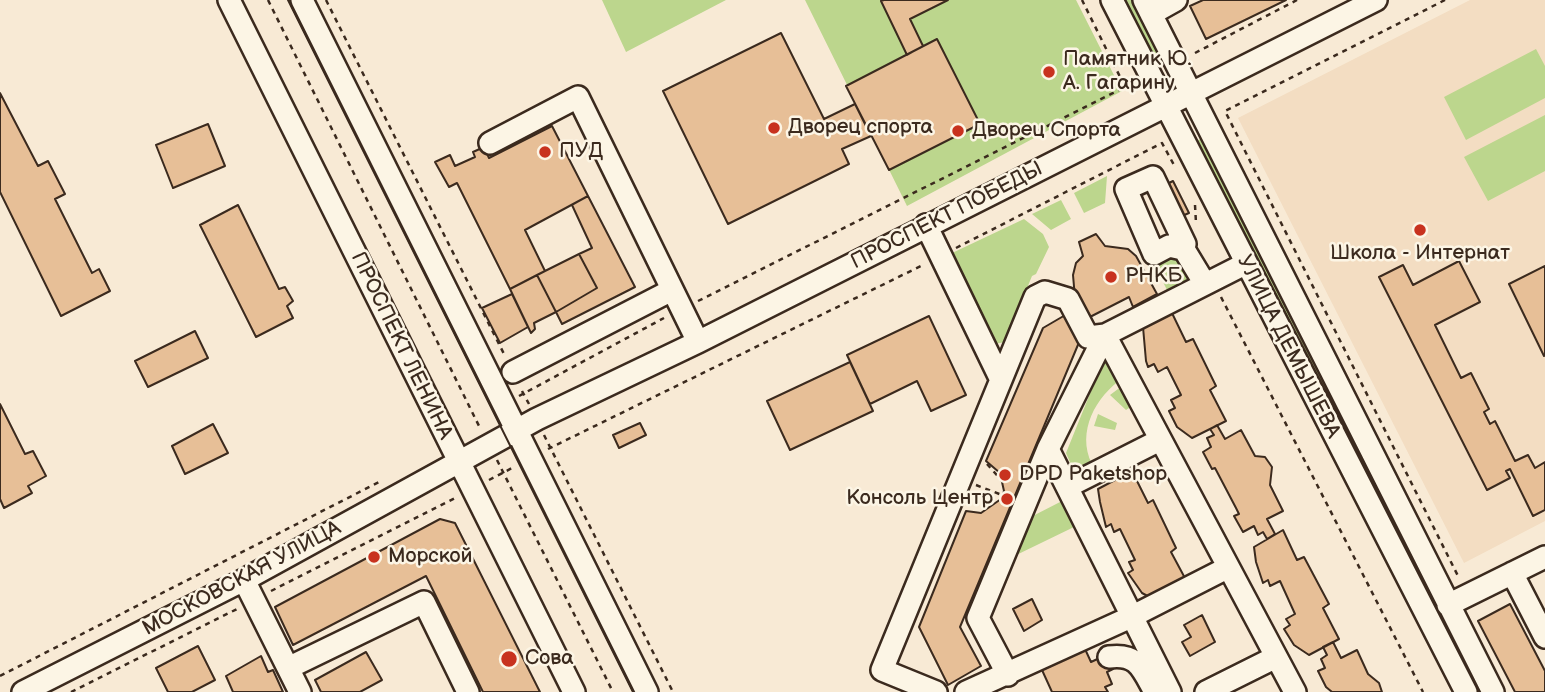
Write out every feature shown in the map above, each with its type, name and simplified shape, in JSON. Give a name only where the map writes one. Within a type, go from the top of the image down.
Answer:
[{"type":"street","name":"ПРОСПЕКТ ЛЕНИНА","points":[[229,0],[574,692]]},
{"type":"street","points":[[302,0],[647,692]]},
{"type":"street","name":"УЛИЦА ДЕМЫШЕВА","points":[[1112,0],[1466,692]]},
{"type":"street","points":[[1147,7],[1176,0]]},
{"type":"street","name":"ПРОСПЕКТ ПОБЕДЫ","points":[[485,437],[517,430],[698,342],[926,225],[1166,107],[1364,3]]},
{"type":"street","name":"УЛИЦА ДЕМЫШЕВА","points":[[1147,7],[1493,692]]},
{"type":"street","points":[[490,143],[578,97],[698,342]]},
{"type":"street","points":[[926,225],[1001,380]]},
{"type":"street","points":[[1182,246],[1209,282]]},
{"type":"street","points":[[936,692],[890,683],[882,670],[1035,297],[1045,292],[1068,299],[1088,337],[1105,335],[1245,264]]},
{"type":"street","points":[[513,372],[677,299]]},
{"type":"street","points":[[1105,335],[1295,692]]},
{"type":"street","points":[[1008,675],[978,618],[1048,449],[1105,335]]},
{"type":"street","name":"МОСКОВСКАЯ УЛИЦА","points":[[23,692],[244,580],[485,437]]},
{"type":"street","points":[[1067,487],[1160,440]]},
{"type":"street","points":[[1048,449],[1170,692]]},
{"type":"street","points":[[1448,606],[1545,557]]},
{"type":"street","points":[[966,692],[1135,624],[1227,568]]},
{"type":"street","points":[[1512,573],[1545,637]]},
{"type":"street","points":[[244,580],[300,692]]},
{"type":"street","points":[[288,668],[424,602],[468,692]]},
{"type":"street","points":[[1135,624],[1102,655],[1127,655],[1136,661],[1155,692]]},
{"type":"street","points":[[1206,692],[1276,657]]},
{"type":"path","points":[[268,0],[613,692]]},
{"type":"path","points":[[326,0],[673,692]]},
{"type":"path","points":[[454,453],[485,437],[523,392],[677,299],[1125,87],[1082,0]]},
{"type":"path","points":[[1195,53],[1297,0]]},
{"type":"path","points":[[1445,0],[1225,111],[1468,596]]},
{"type":"path","points":[[71,692],[503,472],[1162,144]]},
{"type":"path","points":[[1209,282],[1423,692]]},
{"type":"path","points":[[991,467],[1003,482]]},
{"type":"path","points":[[0,676],[391,476]]},
{"type":"path","points":[[971,483],[1002,495]]},
{"type":"shaded area","name":"Школа - Интернат","points":[[1470,0],[1545,0],[1545,521],[1464,563],[1238,118]]},
{"type":"green space","points":[[602,0],[726,0],[626,52]]},
{"type":"green space","name":"Дворец Спорта","points":[[805,0],[1076,0],[1122,91],[907,206]]},
{"type":"green space","points":[[1123,0],[1134,0],[1165,61],[1156,66]]},
{"type":"green space","points":[[1536,49],[1545,66],[1545,98],[1466,140],[1444,97]]},
{"type":"green space","points":[[1545,115],[1545,171],[1488,201],[1464,157]]},
{"type":"green space","points":[[1202,138],[1484,692],[1473,692],[1193,143]]},
{"type":"green space","points":[[1107,176],[1105,203],[1084,213],[1074,193]]},
{"type":"green space","points":[[1061,200],[1071,219],[1051,230],[1032,214]]},
{"type":"green space","points":[[1024,219],[1043,234],[1049,247],[1036,274],[1032,276],[1005,342],[995,344],[988,337],[950,254]]},
{"type":"green space","points":[[1169,246],[1190,275],[1188,280],[1167,290],[1152,260]]},
{"type":"green space","points":[[1104,359],[1113,362],[1123,378],[1105,395],[1091,416],[1086,440],[1092,464],[1079,471],[1073,469],[1066,453]]},
{"type":"green space","points":[[1122,386],[1132,406],[1126,410],[1110,395]]},
{"type":"green space","points":[[1098,414],[1117,423],[1115,430],[1094,426]]},
{"type":"green space","points":[[1062,501],[1074,527],[1006,560],[1023,521]]},
{"type":"building","name":"Дворец спорта","points":[[948,0],[910,19],[923,46],[907,55],[881,1]]},
{"type":"building","points":[[1203,0],[1286,0],[1206,39],[1190,6]]},
{"type":"building","name":"Дворец спорта","points":[[781,33],[824,119],[855,104],[871,136],[842,149],[849,164],[728,224],[663,91]]},
{"type":"building","name":"Дворец спорта","points":[[937,39],[980,124],[889,170],[846,86]]},
{"type":"building","points":[[0,93],[38,166],[48,161],[65,194],[55,199],[92,273],[99,269],[110,291],[61,316],[0,192]]},
{"type":"building","points":[[208,124],[225,166],[173,188],[156,145]]},
{"type":"building","points":[[552,126],[588,196],[525,230],[545,271],[510,289],[457,183],[449,187],[435,162],[450,155],[455,166],[475,157],[473,152],[484,147],[489,158]]},
{"type":"building","points":[[1173,181],[1189,213],[1175,219],[1159,188]]},
{"type":"building","points":[[588,196],[635,287],[562,324],[556,312],[597,288],[579,254],[592,248],[572,205]]},
{"type":"building","points":[[238,205],[279,289],[285,287],[293,301],[287,306],[293,318],[256,337],[200,225]]},
{"type":"building","name":"РНКБ","points":[[1096,234],[1105,246],[1128,249],[1136,256],[1157,294],[1133,307],[1129,297],[1084,320],[1075,298],[1073,275],[1076,263],[1083,256],[1079,242]]},
{"type":"building","points":[[579,254],[597,288],[556,312],[537,275]]},
{"type":"building","points":[[1459,261],[1480,302],[1435,325],[1461,378],[1471,373],[1489,409],[1484,412],[1490,424],[1495,421],[1515,461],[1528,455],[1535,468],[1545,462],[1545,510],[1533,516],[1510,469],[1506,471],[1510,478],[1487,490],[1379,277],[1403,265],[1413,285]]},
{"type":"building","points":[[1545,266],[1545,355],[1544,356],[1509,284]]},
{"type":"building","points":[[537,275],[556,312],[534,323],[535,329],[531,333],[510,289]]},
{"type":"building","points":[[512,294],[528,327],[500,343],[482,308]]},
{"type":"building","points":[[1171,311],[1186,342],[1193,339],[1216,386],[1210,390],[1226,421],[1192,438],[1177,427],[1169,411],[1175,408],[1171,400],[1181,395],[1167,367],[1158,372],[1154,364],[1148,367],[1146,361],[1143,327]]},
{"type":"building","name":"Консоль Центр","points":[[1067,314],[1080,340],[960,627],[981,666],[948,685],[919,627],[966,511],[981,513],[1001,499],[1004,491],[1000,473],[986,461],[1043,328]]},
{"type":"building","points":[[929,316],[966,395],[931,411],[917,381],[870,404],[847,355]]},
{"type":"building","points":[[195,331],[208,358],[148,387],[135,361]]},
{"type":"building","points":[[850,362],[873,411],[790,450],[767,401]]},
{"type":"building","points":[[0,404],[25,454],[33,451],[46,476],[28,486],[32,493],[4,508],[0,499]]},
{"type":"building","points":[[640,423],[646,435],[619,448],[613,435]]},
{"type":"building","points":[[213,424],[228,453],[185,474],[172,446]]},
{"type":"building","points":[[1217,425],[1225,439],[1241,430],[1255,456],[1265,457],[1272,467],[1270,485],[1283,511],[1267,519],[1275,534],[1267,539],[1263,532],[1258,535],[1254,526],[1243,532],[1234,516],[1239,514],[1236,508],[1215,468],[1212,469],[1203,452],[1211,447],[1207,438],[1214,435],[1210,429]]},
{"type":"building","points":[[1132,471],[1148,503],[1153,500],[1176,548],[1171,552],[1186,580],[1153,599],[1142,593],[1128,573],[1133,570],[1129,562],[1135,560],[1120,529],[1114,532],[1111,524],[1106,527],[1100,502],[1098,489]]},
{"type":"building","points":[[440,519],[455,523],[540,692],[483,692],[426,576],[293,645],[275,607]]},
{"type":"building","points":[[1283,530],[1297,560],[1304,557],[1329,604],[1323,608],[1339,639],[1309,655],[1294,645],[1284,629],[1290,625],[1286,619],[1295,614],[1280,581],[1270,586],[1268,580],[1263,583],[1256,562],[1254,547]]},
{"type":"building","points":[[1032,599],[1042,620],[1024,631],[1013,609]]},
{"type":"building","points":[[1510,604],[1545,671],[1545,692],[1515,692],[1478,621]]},
{"type":"building","points":[[1202,615],[1215,642],[1190,656],[1182,642],[1191,637],[1184,625]]},
{"type":"building","points":[[1333,642],[1341,658],[1357,650],[1368,674],[1379,683],[1382,692],[1332,692],[1326,687],[1318,671],[1325,668],[1321,659],[1327,655],[1323,647]]},
{"type":"building","points":[[198,646],[215,680],[192,692],[168,692],[156,668]]},
{"type":"building","points":[[1085,649],[1091,662],[1106,655],[1113,669],[1107,672],[1112,684],[1105,687],[1108,692],[1052,692],[1042,670]]},
{"type":"building","points":[[366,652],[382,680],[360,692],[321,692],[315,680]]},
{"type":"building","points":[[261,656],[268,672],[273,670],[283,692],[233,692],[226,676]]},
{"type":"tram line","points":[[288,0],[633,692]]},
{"type":"place","name":"Памятник Ю. А. Гагарину","points":[[1049,72]]},
{"type":"place","name":"Дворец спорта","points":[[774,128]]},
{"type":"place","name":"Дворец Спорта","points":[[958,131]]},
{"type":"place","name":"ПУД","points":[[545,152]]},
{"type":"place","name":"Школа - Интернат","points":[[1420,230]]},
{"type":"place","name":"РНКБ","points":[[1111,277]]},
{"type":"place","name":"DPD Paketshop","points":[[1005,475]]},
{"type":"place","name":"Консоль Центр","points":[[1007,499]]},
{"type":"place","name":"Морской","points":[[374,557]]},
{"type":"place","name":"Сова","points":[[509,659]]}]
